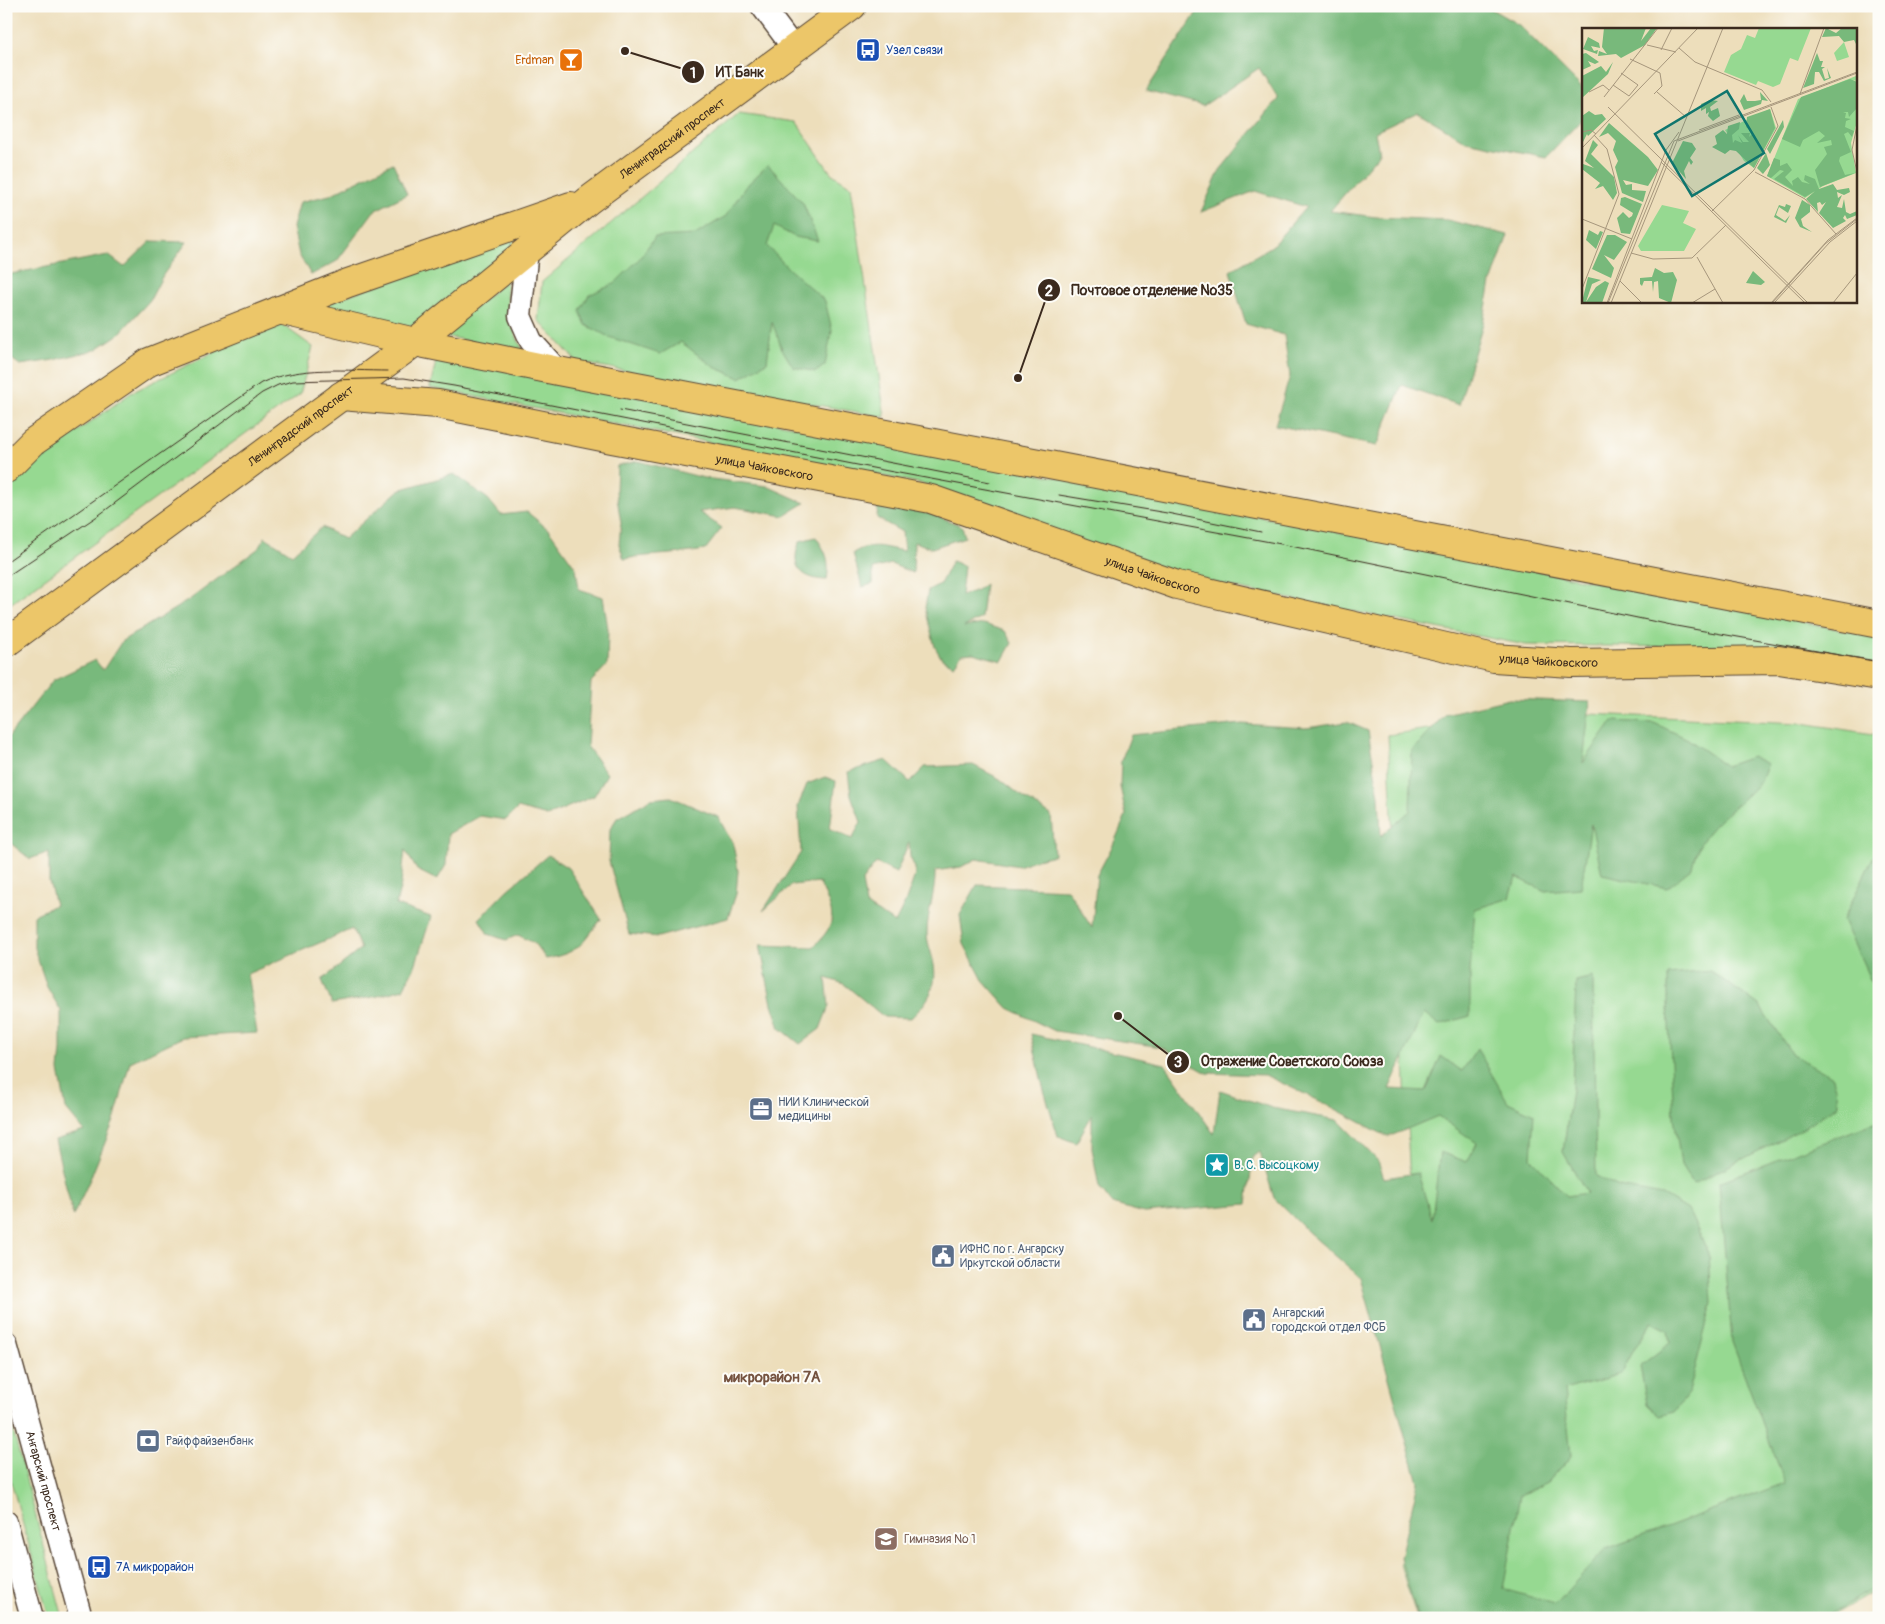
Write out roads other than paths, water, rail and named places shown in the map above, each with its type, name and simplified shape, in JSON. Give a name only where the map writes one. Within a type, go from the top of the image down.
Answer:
[{"type":"main road","name":"Ленинградский проспект","points":[[6,642],[415,342],[589,200],[796,50],[852,6]]},
{"type":"main road","name":"Ленинградский проспект","points":[[6,469],[33,442],[149,362],[348,283],[589,200]]},
{"type":"main road","points":[[279,310],[415,342],[558,371],[1879,624]]},
{"type":"main road","name":"улица Чайковского","points":[[341,396],[438,404],[931,499],[1177,585],[1494,658],[1571,663],[1779,660],[1879,676]]},
{"type":"street","points":[[762,6],[796,50]]},
{"type":"street","points":[[527,250],[520,316],[531,342],[558,371]]},
{"type":"street","name":"Ангарский проспект","points":[[6,1345],[81,1618]]},
{"type":"street","points":[[6,1522],[32,1618]]},
{"type":"tram line","points":[[6,562],[261,383],[276,377],[308,371],[388,371]]},
{"type":"tram line","points":[[6,577],[99,515],[262,393],[278,385],[293,381],[404,378],[1281,544],[1676,626],[1879,662]]},
{"type":"tram line","points":[[620,410],[990,482]]},
{"type":"tram line","points":[[1059,495],[1167,513],[1261,532]]},
{"type":"place","name":"Узел связи","points":[[868,50]]},
{"type":"place","name":"ИТ Банк","points":[[625,51]]},
{"type":"place","name":"Erdman","points":[[571,60]]},
{"type":"place","name":"Почтовое отделение №35","points":[[1018,378]]},
{"type":"place","name":"Отражение Советского Союза","points":[[1118,1016]]},
{"type":"place","name":"НИИ Клинической медицины","points":[[761,1109]]},
{"type":"place","name":"В. С. Высоцкому","points":[[1217,1165]]},
{"type":"place","name":"ИФНС по г. Ангарску Иркутской области","points":[[943,1256]]},
{"type":"place","name":"Ангарский городской отдел ФСБ","points":[[1254,1320]]},
{"type":"place","name":"Райффайзенбанк","points":[[148,1441]]},
{"type":"place","name":"Гимназия № 1","points":[[886,1539]]},
{"type":"place","name":"7А микрорайон","points":[[99,1567]]},
{"type":"district","name":"микрорайон 7А","points":[[772,1377]]}]
